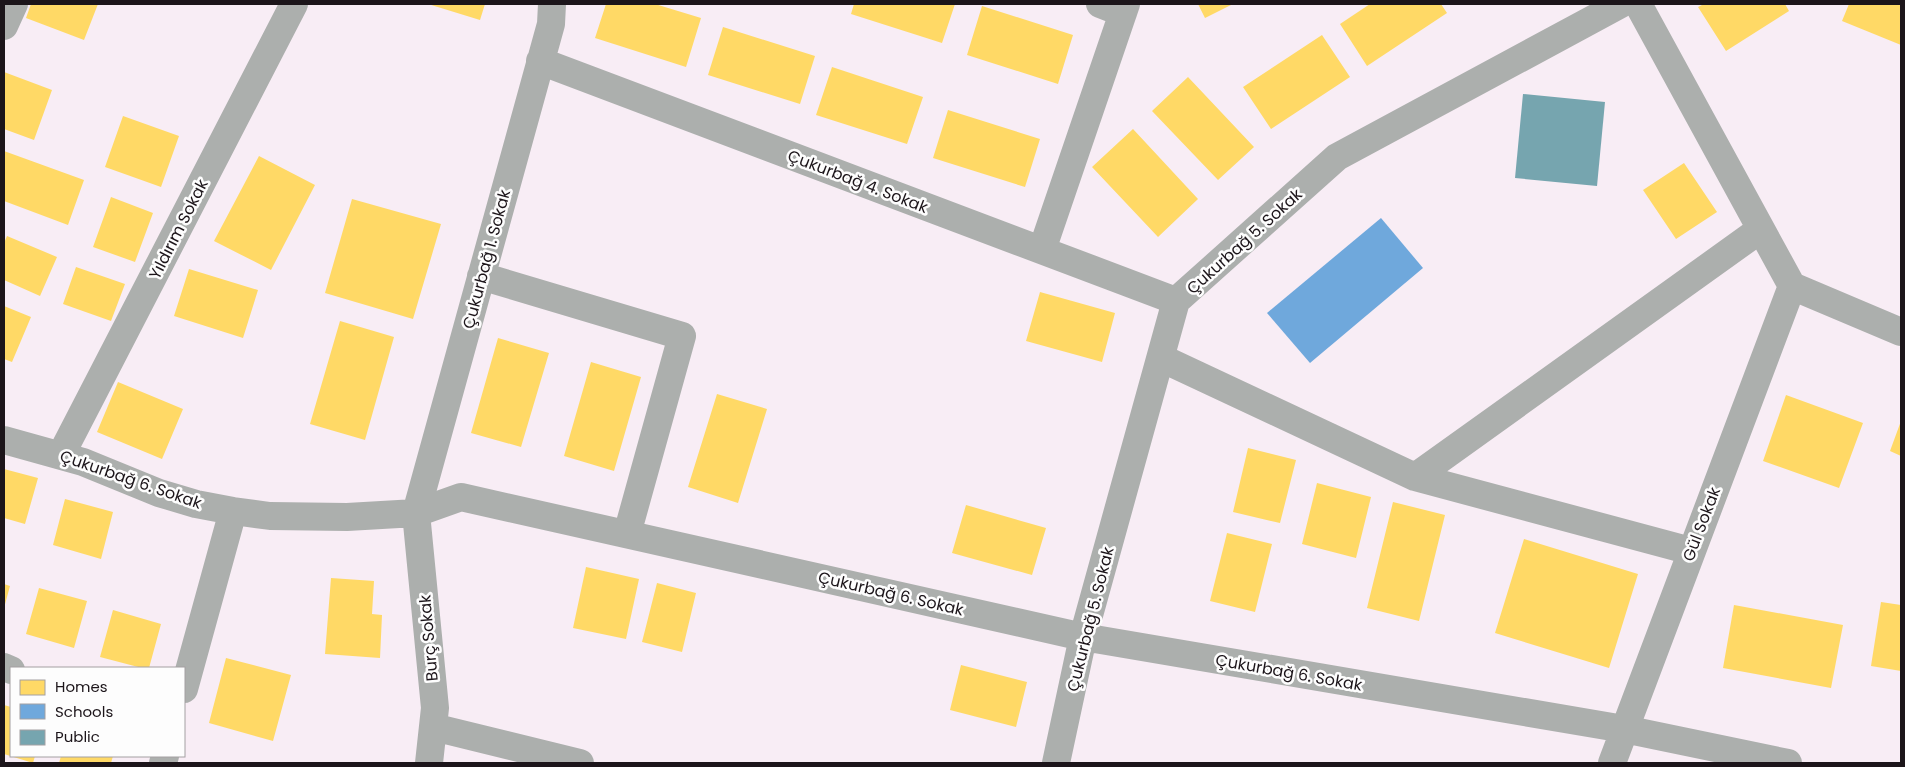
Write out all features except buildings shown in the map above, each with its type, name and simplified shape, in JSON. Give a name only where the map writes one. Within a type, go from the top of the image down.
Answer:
[{"type":"street","points":[[4,26],[14,4]]},
{"type":"street","name":"Yıldırım Sokak","points":[[61,455],[294,4]]},
{"type":"street","name":"Çukurbağ 1. Sokak","points":[[416,513],[551,24],[552,4]]},
{"type":"street","name":"Çukurbağ 5. Sokak","points":[[1056,763],[1083,637],[1176,301],[1337,157],[1621,4]]},
{"type":"street","points":[[1638,4],[1792,286],[1901,332]]},
{"type":"street","points":[[1042,250],[1116,7]]},
{"type":"street","name":"Çukurbağ 4. Sokak","points":[[540,60],[1176,301]]},
{"type":"street","points":[[1415,477],[1761,229]]},
{"type":"street","points":[[481,276],[682,336],[627,534]]},
{"type":"street","name":"Gül Sokak","points":[[1612,763],[1690,551],[1792,286]]},
{"type":"street","points":[[1161,358],[1415,477],[1690,551]]},
{"type":"street","name":"Çukurbağ 6. Sokak","points":[[4,440],[61,455],[114,473],[159,493],[196,504],[233,511],[270,516],[308,518],[416,513],[461,497],[1083,637],[1624,729],[1788,763]]},
{"type":"street","points":[[185,685],[233,511]]},
{"type":"street","name":"Burç Sokak","points":[[416,513],[435,708],[429,763]]},
{"type":"street","points":[[433,727],[580,763]]}]
